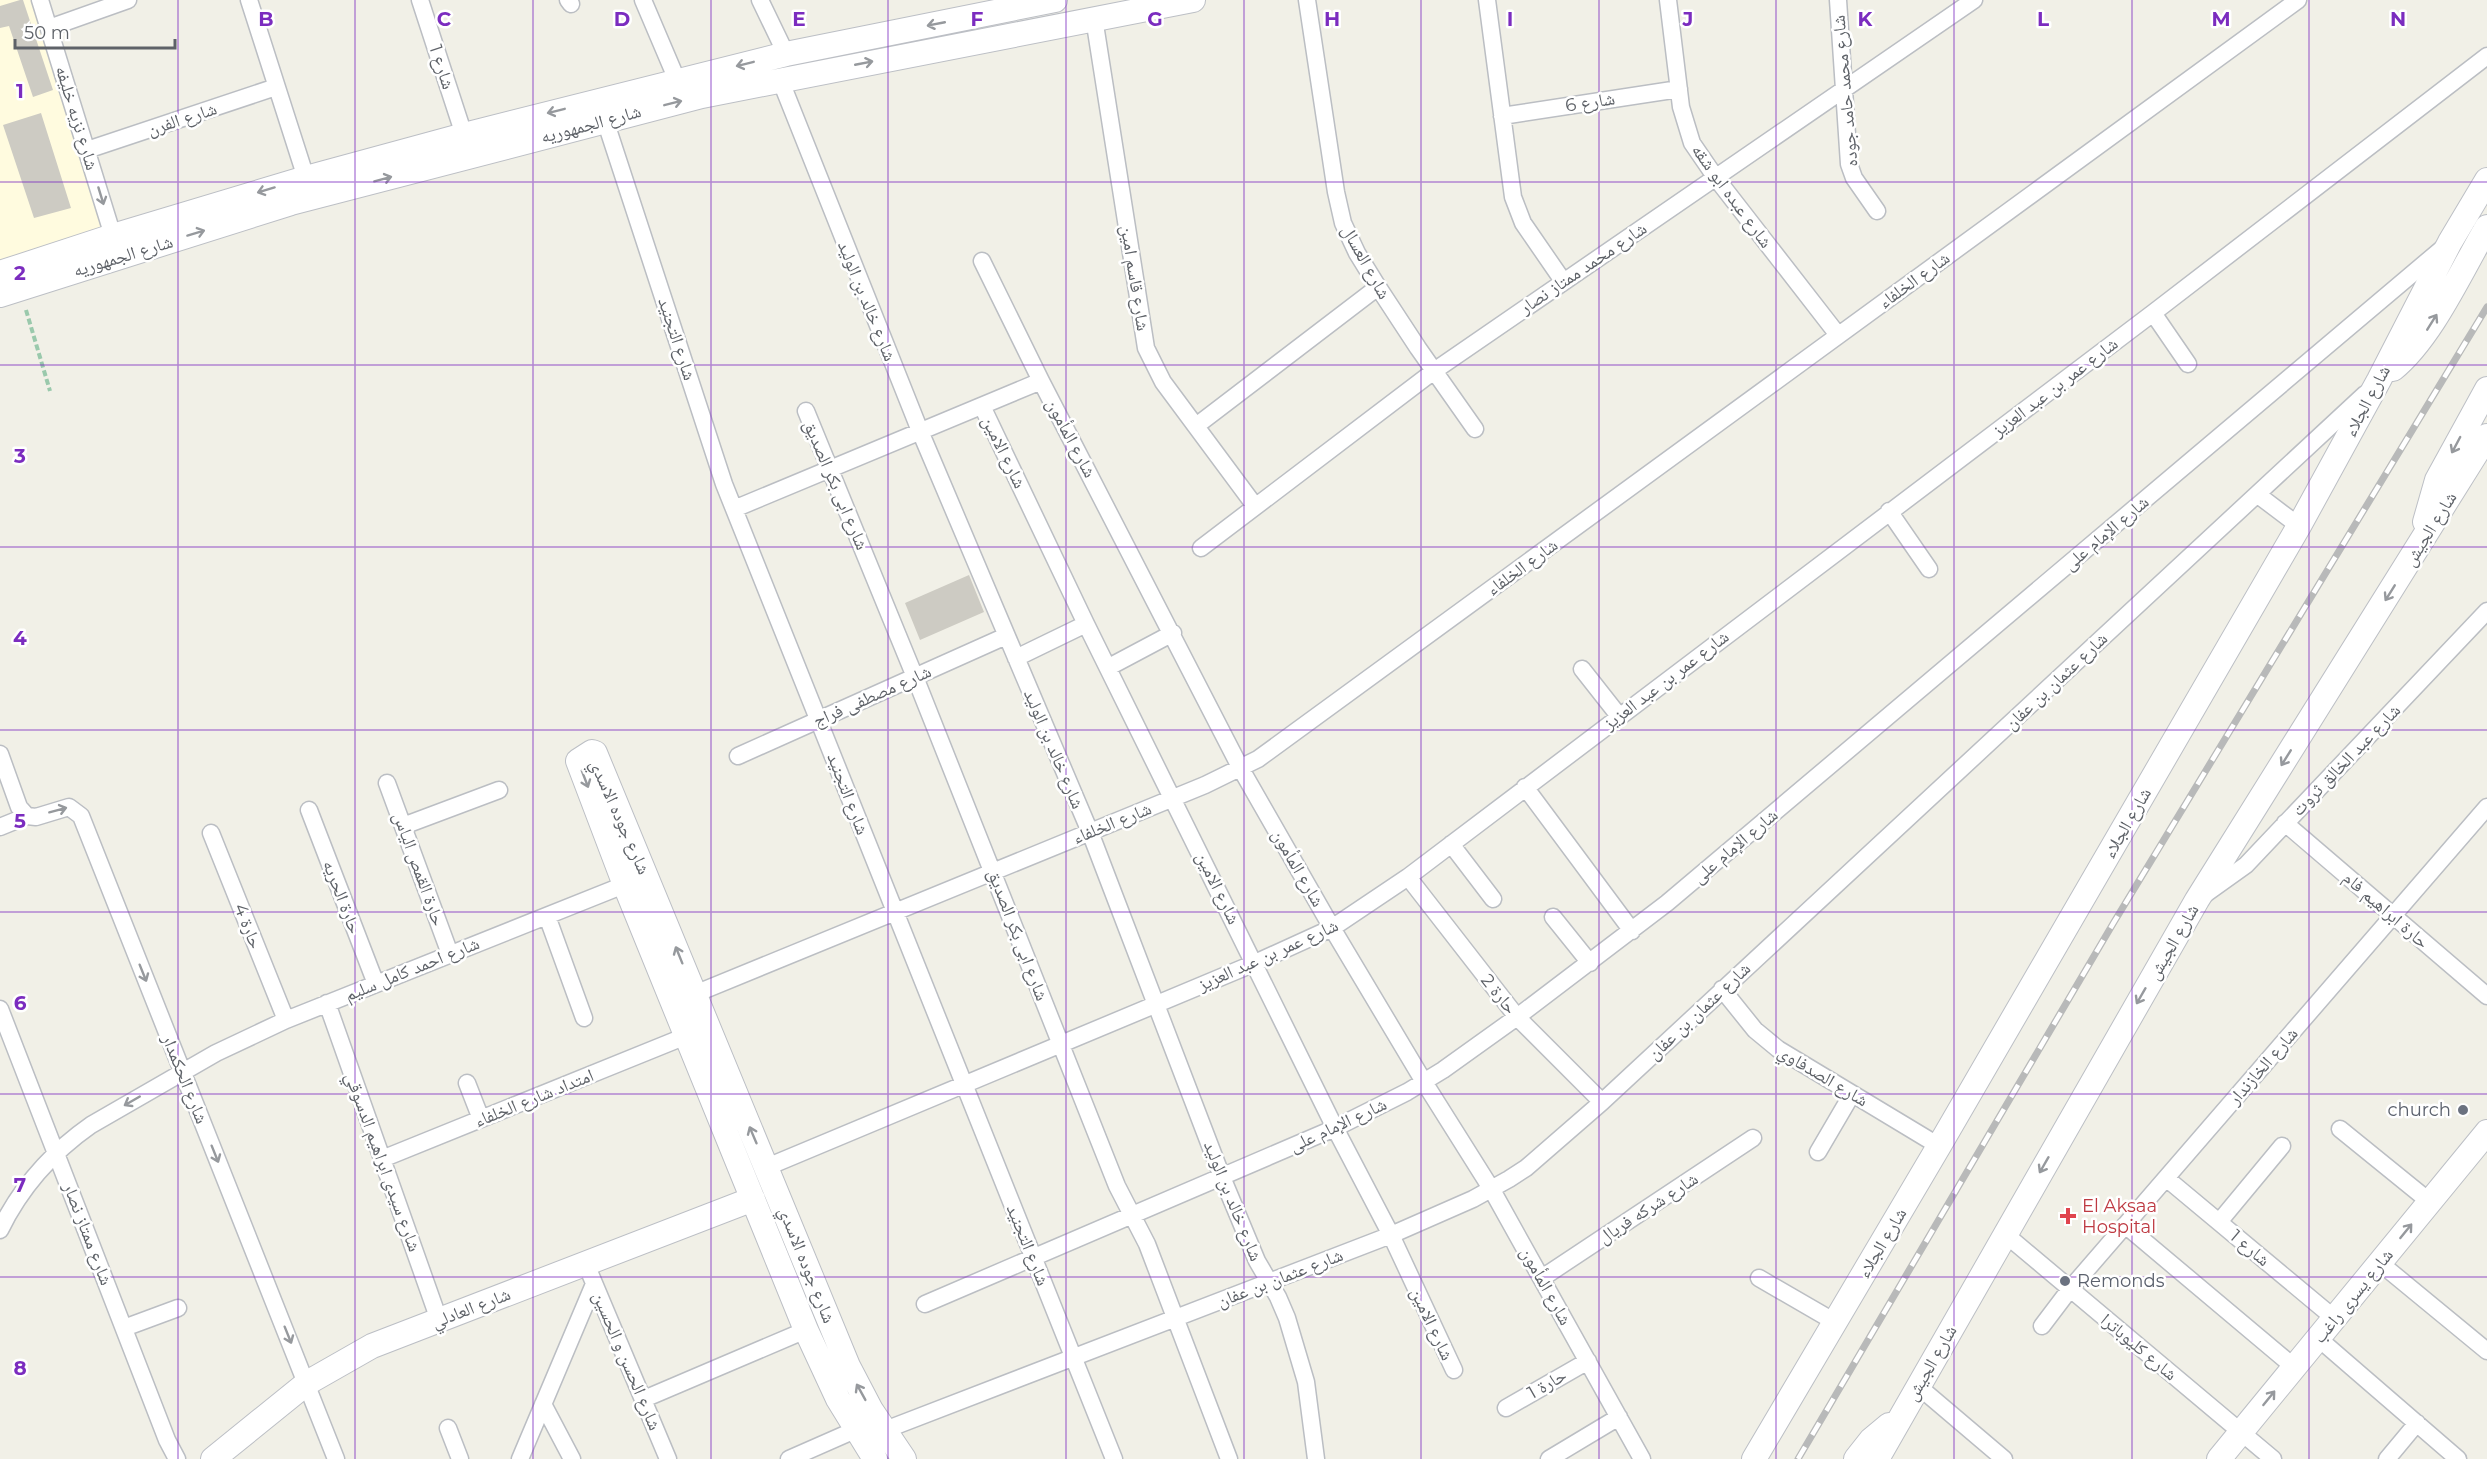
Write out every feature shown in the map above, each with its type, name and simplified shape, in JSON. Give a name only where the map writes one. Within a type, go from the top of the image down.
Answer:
[{"type":"street","name":"شارع نزيه خليفه","points":[[40,0],[113,236]]},
{"type":"street","points":[[49,28],[128,0]]},
{"type":"street","points":[[249,0],[306,178]]},
{"type":"street","name":"شارع 1","points":[[420,0],[464,135]]},
{"type":"street","points":[[643,0],[677,81]]},
{"type":"street","points":[[760,0],[786,54]]},
{"type":"street","name":"شارع الجمهوريه","points":[[0,273],[113,236],[306,178],[464,135],[786,54],[1055,0]]},
{"type":"street","name":"شارع الجمهوريه","points":[[10,292],[291,203],[604,120],[780,79],[1193,0]]},
{"type":"street","name":"شارع العسال","points":[[1306,0],[1339,208],[1350,238],[1378,287],[1475,429]]},
{"type":"street","points":[[1487,0],[1510,183],[1517,210],[1527,229],[1563,281]]},
{"type":"street","name":"شارع عبده ابو شقه","points":[[1668,0],[1678,89],[1685,126],[1692,143],[1716,178],[1838,335]]},
{"type":"street","name":"شارع محمد حامد جوده","points":[[1838,0],[1850,169],[1877,211]]},
{"type":"street","name":"شارع محمد ممتاز نصار","points":[[1201,548],[1434,371],[1974,0]]},
{"type":"street","name":"شارع الخلفاء","points":[[684,998],[1241,769],[1284,741],[2298,0]]},
{"type":"street","name":"شارع قاسم امين","points":[[1094,18],[1146,348],[1156,371],[1255,506]]},
{"type":"street","name":"شارع عمر بن عبد العزيز","points":[[766,1167],[1255,963],[1332,928],[1408,877],[1889,511],[2154,313],[2487,56]]},
{"type":"street","name":"شارع خالد بن الوليد","points":[[780,79],[920,431],[1089,832],[1222,1176],[1257,1261],[1287,1318],[1299,1354],[1311,1410],[1316,1459]]},
{"type":"street","name":"شارع الفرن","points":[[87,150],[276,87]]},
{"type":"street","name":"شارع 6","points":[[1502,116],[1678,89]]},
{"type":"street","name":"شارع التجنيد","points":[[604,120],[734,509],[1114,1459]]},
{"type":"street","name":"شارع الجلاء","points":[[1754,1459],[1939,1146],[2299,526],[2379,380],[2450,242],[2487,180]]},
{"type":"street","points":[[2379,380],[2416,345],[2487,227]]},
{"type":"street","name":"شارع الإمام على","points":[[925,1304],[1335,1128],[1424,1082],[1517,1017],[1632,931],[2450,242]]},
{"type":"street","name":"شارع المأمون","points":[[982,261],[1041,381],[1173,633],[1241,769],[1332,928],[1492,1190],[1642,1459]]},
{"type":"street","points":[[1196,426],[1378,287]]},
{"type":"street","points":[[2154,313],[2188,364]]},
{"type":"street","name":"شارع عثمان بن عفان","points":[[885,1430],[1391,1234],[1492,1190],[1526,1168],[1602,1102],[2258,495],[2379,380]]},
{"type":"street","points":[[734,509],[1041,381]]},
{"type":"street","points":[[2422,542],[2426,516],[2437,480],[2486,391]]},
{"type":"street","name":"شارع الامين","points":[[982,406],[1086,624],[1174,798],[1335,1128],[1391,1234],[1454,1370]]},
{"type":"street","name":"شارع ابى بكر الصديق","points":[[806,411],[915,677],[1117,1186],[1147,1244],[1177,1317],[1229,1459]]},
{"type":"street","name":"شارع الجيش","points":[[1877,1459],[2197,900],[2487,436]]},
{"type":"street","points":[[2258,495],[2299,526]]},
{"type":"street","points":[[1889,511],[1929,569]]},
{"type":"street","name":"شارع عبد الخالق ثروت","points":[[2197,900],[2246,865],[2487,611]]},
{"type":"street","points":[[1016,658],[1086,624]]},
{"type":"street","points":[[1109,667],[1173,633]]},
{"type":"street","name":"شارع مصطفى فراج","points":[[738,756],[1006,636]]},
{"type":"street","points":[[1582,669],[1618,716]]},
{"type":"street","points":[[0,754],[19,807],[27,816]]},
{"type":"street","name":"حارة القمص الياس","points":[[387,783],[450,954]]},
{"type":"street","points":[[1525,787],[1632,931]]},
{"type":"street","points":[[403,826],[499,790]]},
{"type":"street","name":"شارع الحكمدار","points":[[0,827],[27,816],[36,817],[69,807],[81,816],[336,1459]]},
{"type":"street","name":"شارع الخازندار","points":[[2042,1326],[2070,1289],[2487,807]]},
{"type":"street","name":"حارة الحريه","points":[[309,810],[376,984]]},
{"type":"street","name":"حارة ابراهيم فام","points":[[2285,823],[2487,996]]},
{"type":"street","name":"حارة 4","points":[[211,832],[286,1020]]},
{"type":"street","points":[[1451,844],[1493,899]]},
{"type":"street","name":"حارة 2","points":[[1408,877],[1517,1017],[1602,1102]]},
{"type":"street","name":"شارع احمد كامل سليم","points":[[2,1222],[56,1151],[91,1125],[182,1072],[286,1020],[636,881]]},
{"type":"street","name":"شارع جوده الاسدي","points":[[636,881],[684,998],[766,1167],[848,1366],[867,1403],[904,1459]]},
{"type":"street","points":[[547,916],[584,1018]]},
{"type":"street","points":[[1553,917],[1590,963]]},
{"type":"street","name":"شارع الصدفاوي","points":[[1722,989],[1766,1040],[1939,1146]]},
{"type":"street","name":"شارع جوده الاسدي","points":[[684,998],[686,1036],[806,1330],[838,1399],[855,1430],[875,1459]]},
{"type":"street","name":"شارع سيدى ابراهيم الدسوقي","points":[[327,1004],[439,1320]]},
{"type":"street","name":"شارع ممتاز نصار","points":[[0,1009],[167,1440],[177,1459]]},
{"type":"street","name":"امتداد شارع الخلفاء","points":[[382,1159],[686,1036]]},
{"type":"street","points":[[467,1083],[481,1119]]},
{"type":"street","points":[[1818,1152],[1852,1094]]},
{"type":"street","points":[[2340,1129],[2430,1202]]},
{"type":"street","name":"شارع يسرى راغب","points":[[2219,1459],[2487,1132]]},
{"type":"street","name":"شارع شركه فريال","points":[[1542,1278],[1753,1138]]},
{"type":"street","points":[[2219,1222],[2282,1146]]},
{"type":"street","name":"شارع 1","points":[[2166,1178],[2334,1318]]},
{"type":"street","name":"شارع العادلي","points":[[213,1459],[307,1383],[372,1346],[439,1320],[590,1274],[753,1199]]},
{"type":"street","points":[[2126,1225],[2294,1367]]},
{"type":"street","name":"شارع كليوباترا","points":[[2005,1234],[2273,1459]]},
{"type":"street","points":[[2380,1263],[2487,1351]]},
{"type":"street","points":[[520,1459],[543,1404],[590,1274]]},
{"type":"street","name":"شارع الحسن و الحسين","points":[[590,1274],[668,1459]]},
{"type":"street","points":[[1760,1278],[1834,1323]]},
{"type":"street","points":[[124,1328],[178,1308]]},
{"type":"street","points":[[644,1399],[806,1330]]},
{"type":"street","points":[[2318,1338],[2458,1459]]},
{"type":"street","name":"حارة 1","points":[[1506,1408],[1588,1361]]},
{"type":"street","points":[[1918,1386],[2004,1459]]},
{"type":"street","points":[[543,1404],[572,1459]]},
{"type":"street","points":[[1856,1459],[1871,1440],[1901,1416]]},
{"type":"street","points":[[1549,1459],[1619,1418]]},
{"type":"street","points":[[2387,1459],[2416,1423]]},
{"type":"street","points":[[448,1428],[459,1459]]},
{"type":"street","points":[[789,1459],[855,1430]]},
{"type":"path","points":[[10,292],[50,391]]},
{"type":"shaded area","points":[[0,0],[40,0],[113,236],[0,273]]},
{"type":"building","points":[[23,0],[53,90],[33,97],[9,26],[0,28],[0,6]]},
{"type":"building","points":[[41,113],[71,208],[34,218],[3,125]]},
{"type":"building","points":[[969,575],[984,612],[920,640],[905,603]]},
{"type":"railway","points":[[1798,1459],[2114,922],[2487,307]]},
{"type":"place","name":"church","points":[[2463,1110]]},
{"type":"place","name":"El Aksaa Hospital","points":[[2068,1216]]},
{"type":"place","name":"Remonds","points":[[2065,1281]]}]
